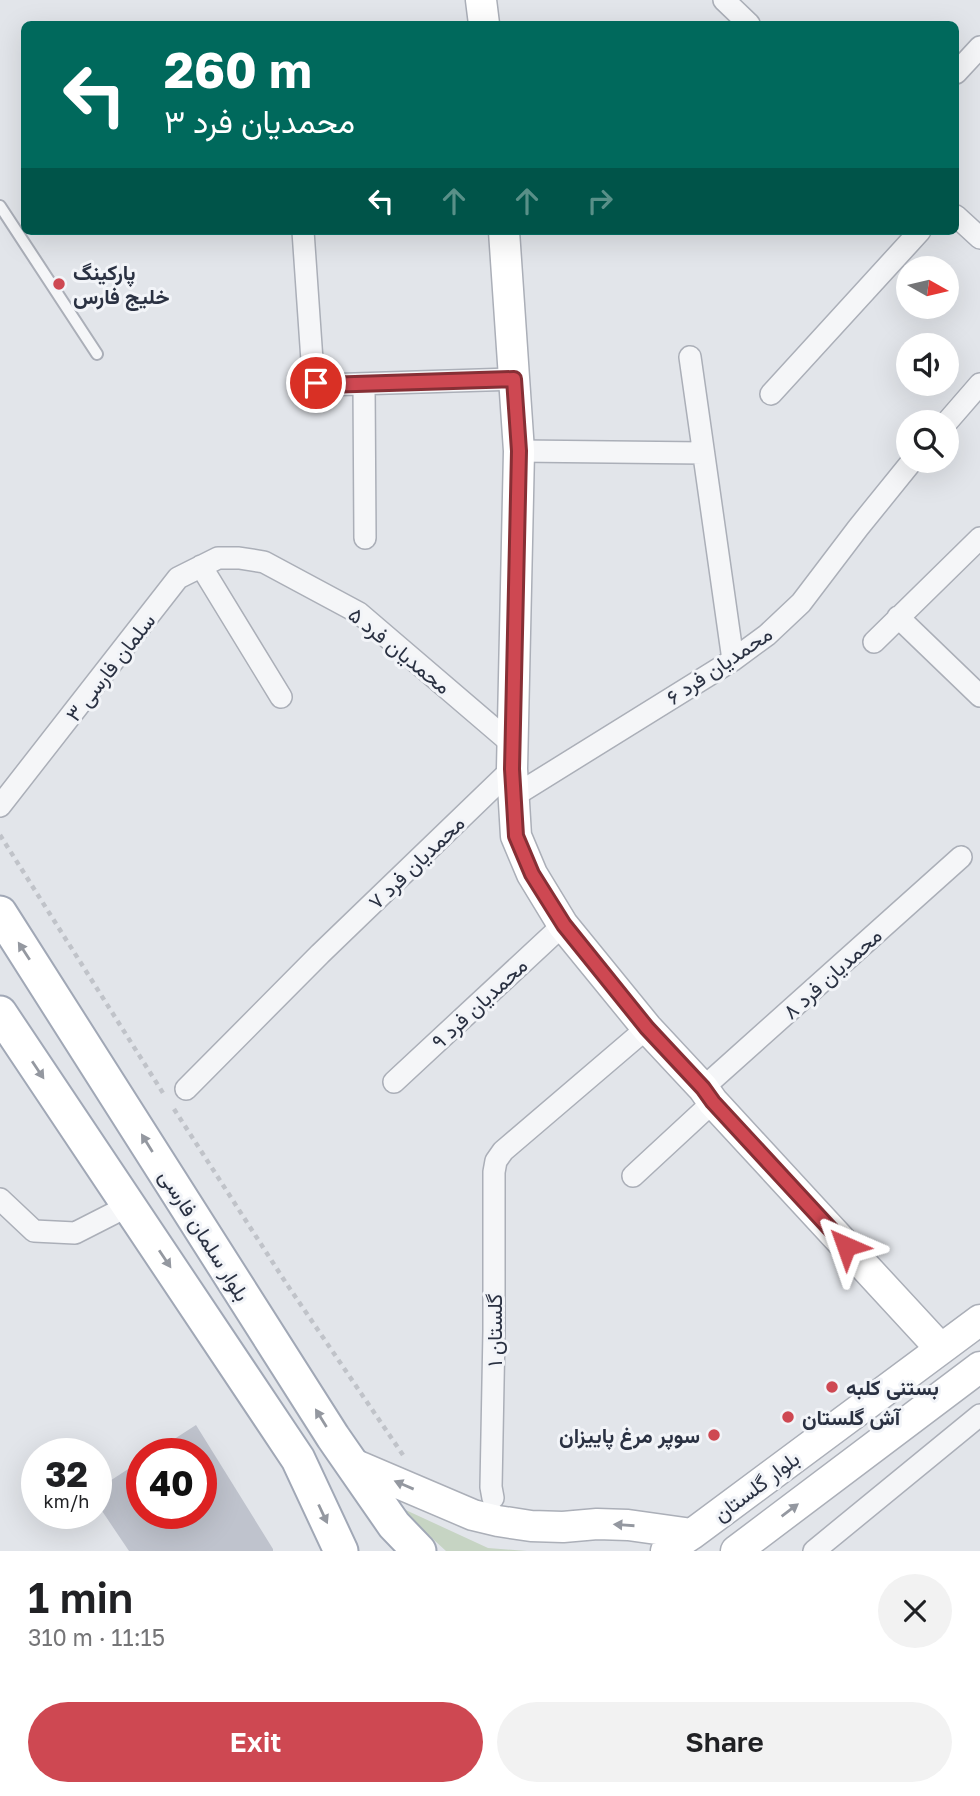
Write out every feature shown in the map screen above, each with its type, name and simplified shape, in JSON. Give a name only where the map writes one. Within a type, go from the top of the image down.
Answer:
[{"type":"main road","name":"بلوار سلمان فارسی","points":[[0,913],[351,1463],[391,1538],[419,1551]]},
{"type":"main road","points":[[0,1013],[298,1459],[341,1551]]},
{"type":"street","points":[[481,0],[484,21]]},
{"type":"street","points":[[729,2],[746,21]]},
{"type":"street","points":[[959,70],[980,47]]},
{"type":"street","points":[[959,219],[980,239]]},
{"type":"street","points":[[303,235],[313,374],[316,383],[324,385],[514,379]]},
{"type":"street","points":[[504,235],[519,451],[513,770],[516,836],[532,874],[564,925],[647,1028],[941,1349]]},
{"type":"street","points":[[771,394],[916,235]]},
{"type":"street","points":[[690,357],[733,660]]},
{"type":"street","points":[[364,384],[365,538]]},
{"type":"street","points":[[957,410],[980,384]]},
{"type":"street","points":[[519,451],[703,453]]},
{"type":"street","name":"۶ محمدیان فرد","points":[[513,770],[733,660],[767,635],[801,603],[902,473]]},
{"type":"street","points":[[874,642],[980,538]]},
{"type":"street","name":"۳ سلمان فارسی","points":[[0,806],[178,578],[218,558],[239,558]]},
{"type":"street","name":"۵ محمدیان فرد","points":[[239,558],[264,562],[359,612],[513,770]]},
{"type":"street","points":[[201,566],[281,697]]},
{"type":"street","points":[[898,617],[980,696]]},
{"type":"street","name":"۷ محمدیان فرد","points":[[186,1089],[320,954],[513,770]]},
{"type":"street","name":"۸ محمدیان فرد","points":[[633,1176],[708,1095],[961,857]]},
{"type":"street","name":"۹ محمدیان فرد","points":[[394,1082],[564,925]]},
{"type":"street","name":"۱ گلستان","points":[[493,1498],[496,1161],[503,1151],[647,1028]]},
{"type":"street","points":[[0,1199],[34,1231],[75,1233],[130,1205]]},
{"type":"street","name":"بلوار گلستان","points":[[666,1551],[980,1320]]},
{"type":"street","name":"بلوار گلستان","points":[[736,1551],[980,1367]]},
{"type":"street","points":[[814,1551],[980,1415]]},
{"type":"street","points":[[351,1463],[473,1515],[498,1521],[563,1527],[628,1525],[692,1534]]},
{"type":"lane","points":[[0,206],[97,354]]},
{"type":"path","points":[[0,835],[286,1283],[406,1460]]},
{"type":"green space","points":[[397,1506],[488,1548],[527,1551],[446,1551]]},
{"type":"building","points":[[196,1425],[204,1438],[176,1438]]},
{"type":"building","points":[[217,1459],[273,1551],[129,1551],[112,1526],[112,1480],[126,1470],[126,1529],[217,1529]]},
{"type":"place","name":"پارکینگ خلیج فارس","points":[[59,284]]},
{"type":"place","name":"بستنی کلبه","points":[[832,1387]]},
{"type":"place","name":"آش گلستان","points":[[788,1417]]},
{"type":"place","name":"سوپر مرغ پاییزان","points":[[714,1435]]},
{"type":"route","points":[[316,383],[324,385],[514,379],[519,451],[512,769],[516,836],[532,874],[564,925],[647,1028],[846,1246]]}]
